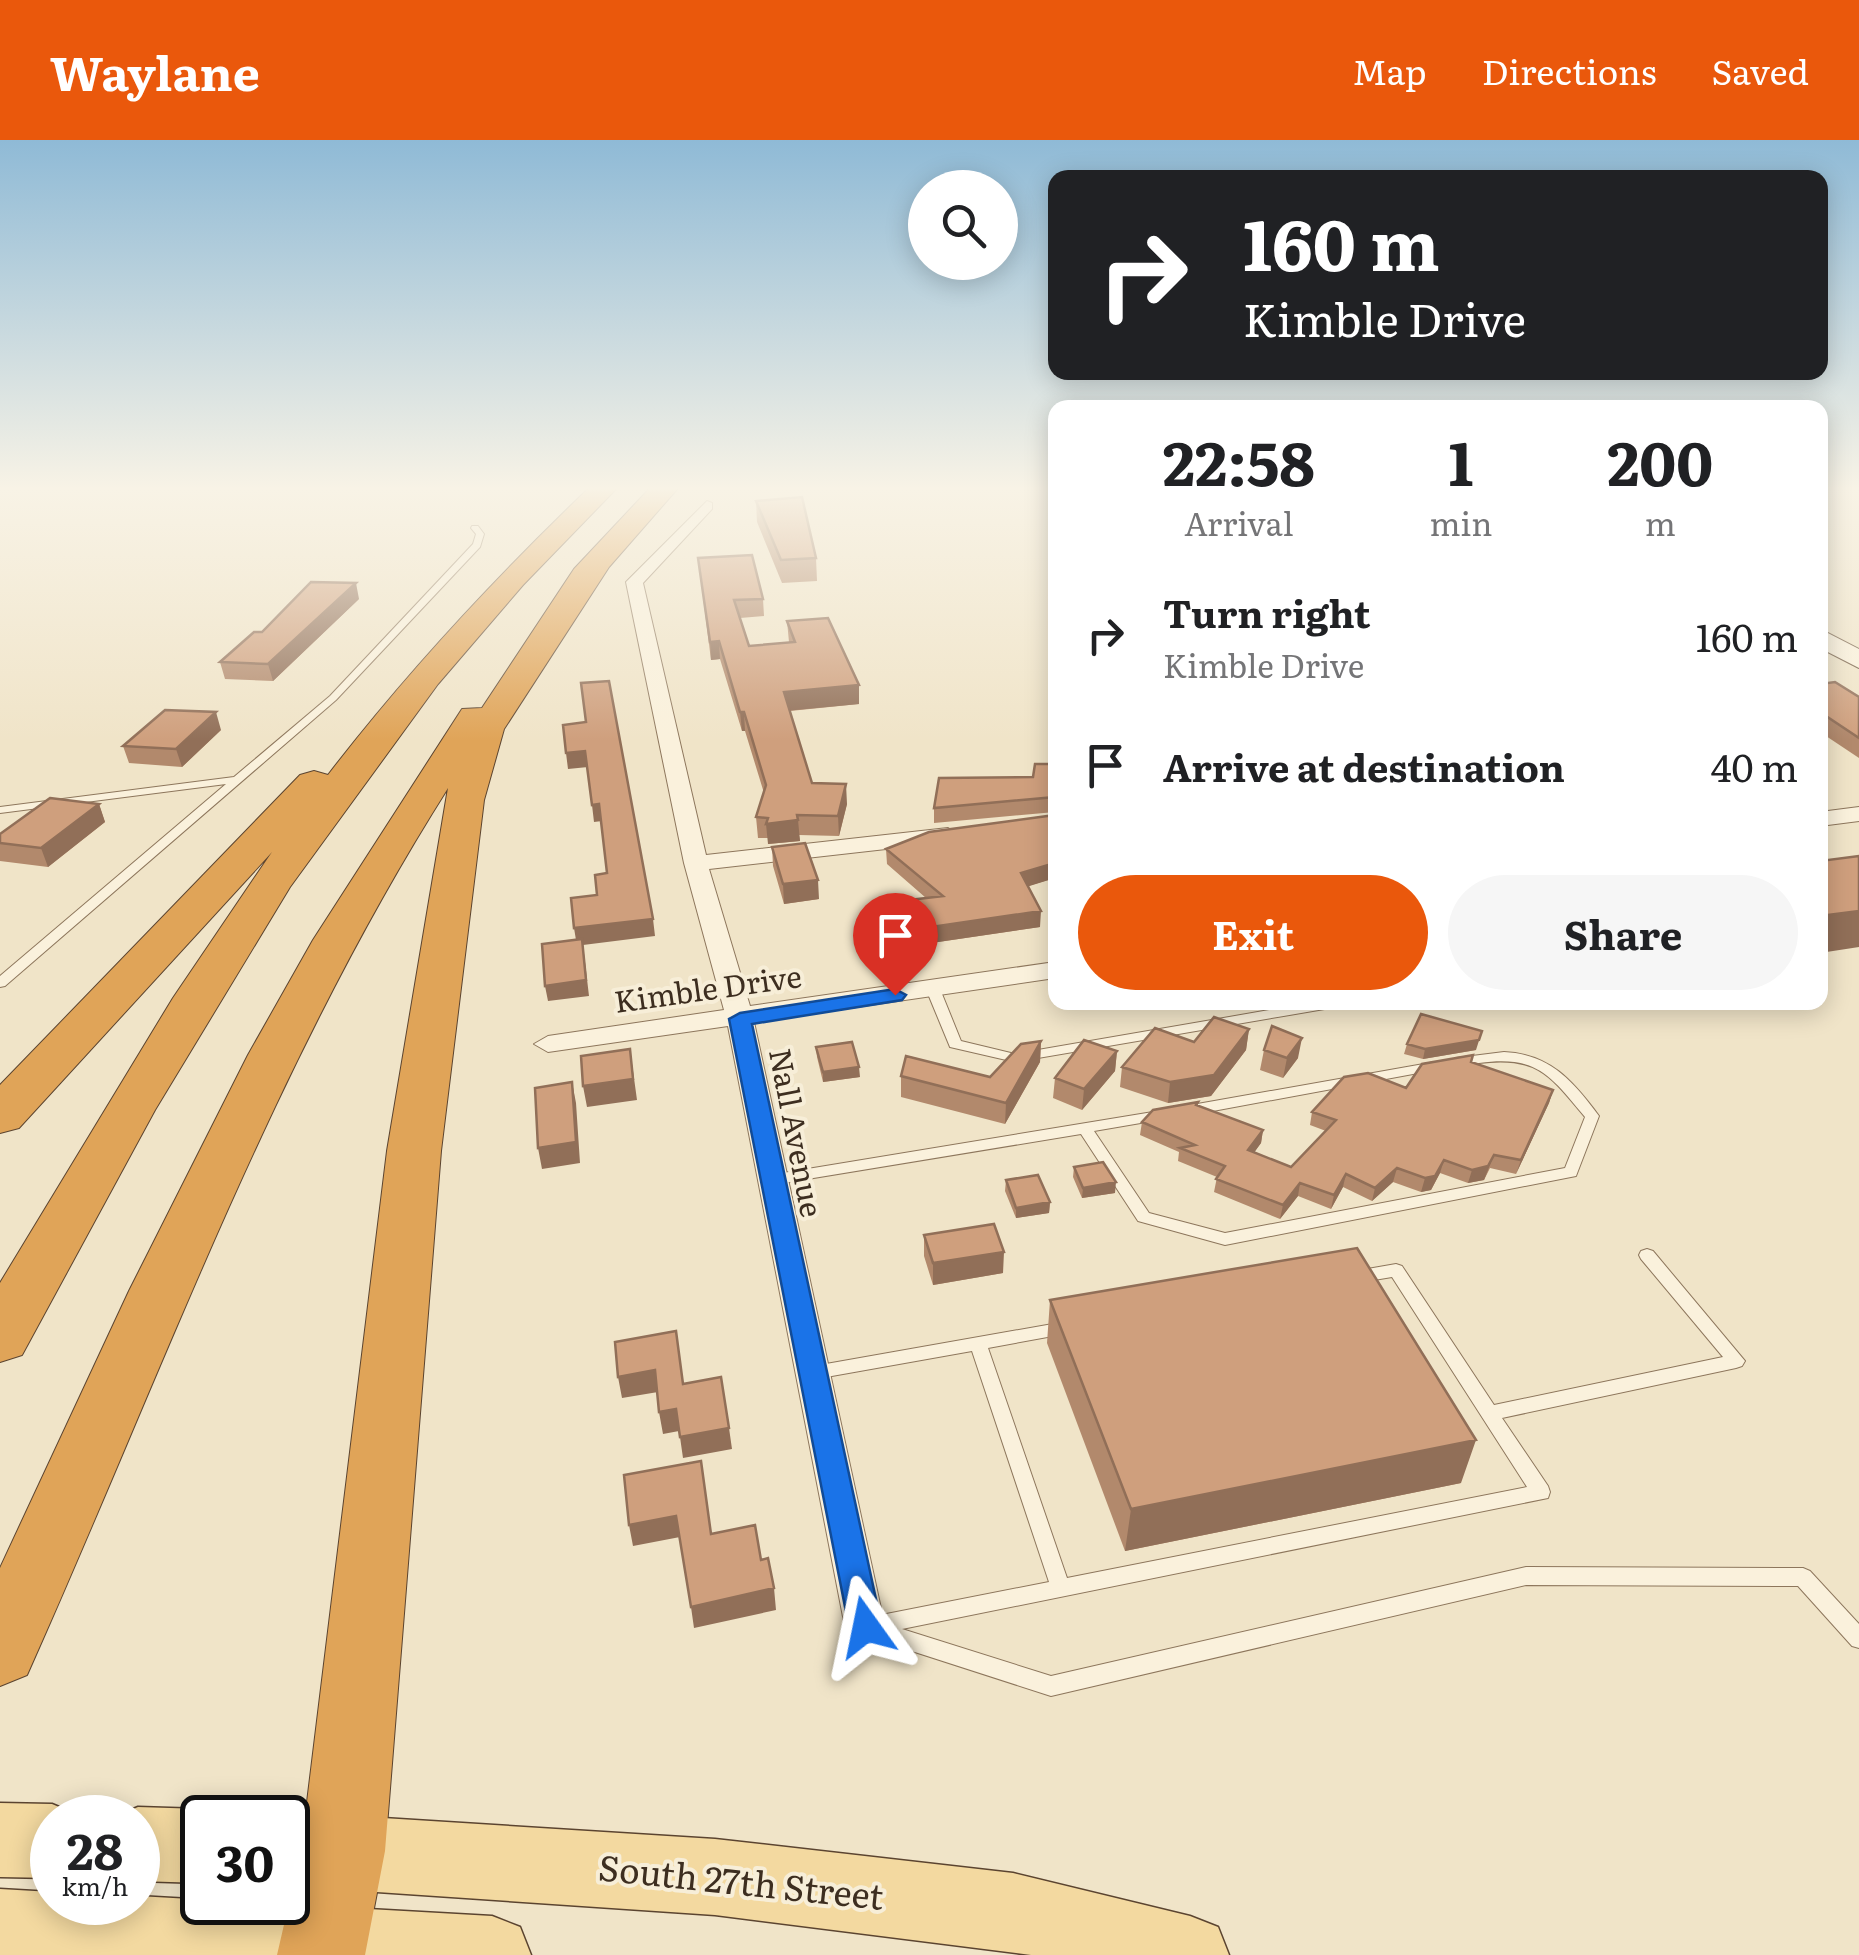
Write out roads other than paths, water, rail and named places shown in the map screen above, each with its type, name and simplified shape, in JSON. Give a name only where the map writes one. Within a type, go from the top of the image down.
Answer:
[{"type":"highway","points":[[0,1338],[216,965],[411,698],[521,572]]},
{"type":"highway","points":[[0,1650],[173,1251],[324,957],[459,739],[520,650],[587,572]]},
{"type":"highway","points":[[321,1952],[315,1850],[464,800],[486,729],[591,572]]},
{"type":"highway","points":[[0,1116],[317,780],[372,725],[411,698]]},
{"type":"main road","points":[[1828,642],[1859,660]]},
{"type":"main road","points":[[0,1840],[30,1841]]},
{"type":"main road","name":"South 27th Street","points":[[315,1850],[716,1878],[1013,1912],[1190,1955]]},
{"type":"main road","points":[[26,1930],[321,1952],[492,1955]]},
{"type":"street","name":"Nall Avenue","points":[[644,572],[634,582],[696,863],[740,1019],[770,1180],[866,1627]]},
{"type":"street","points":[[1828,818],[1859,814]]},
{"type":"street","points":[[696,863],[979,831]]},
{"type":"street","name":"Kimble Drive","points":[[548,1044],[1048,971]]},
{"type":"lane","points":[[0,983],[333,698],[452,572]]},
{"type":"lane","points":[[0,810],[234,780]]},
{"type":"lane","points":[[933,989],[955,1044],[1015,1058],[1295,1010]]},
{"type":"lane","points":[[770,1180],[1084,1129],[1511,1052],[1553,1070],[1592,1116],[1571,1172],[1224,1239],[1144,1217],[1084,1129]]},
{"type":"lane","points":[[1490,1413],[1736,1361],[1646,1254]]},
{"type":"lane","points":[[866,1627],[1541,1492],[1396,1270],[1339,1280]]},
{"type":"lane","points":[[812,1372],[1092,1323]]},
{"type":"lane","points":[[978,1343],[1060,1588]]},
{"type":"lane","points":[[866,1627],[1051,1686],[1526,1576],[1783,1577],[1802,1578],[1859,1639]]}]
